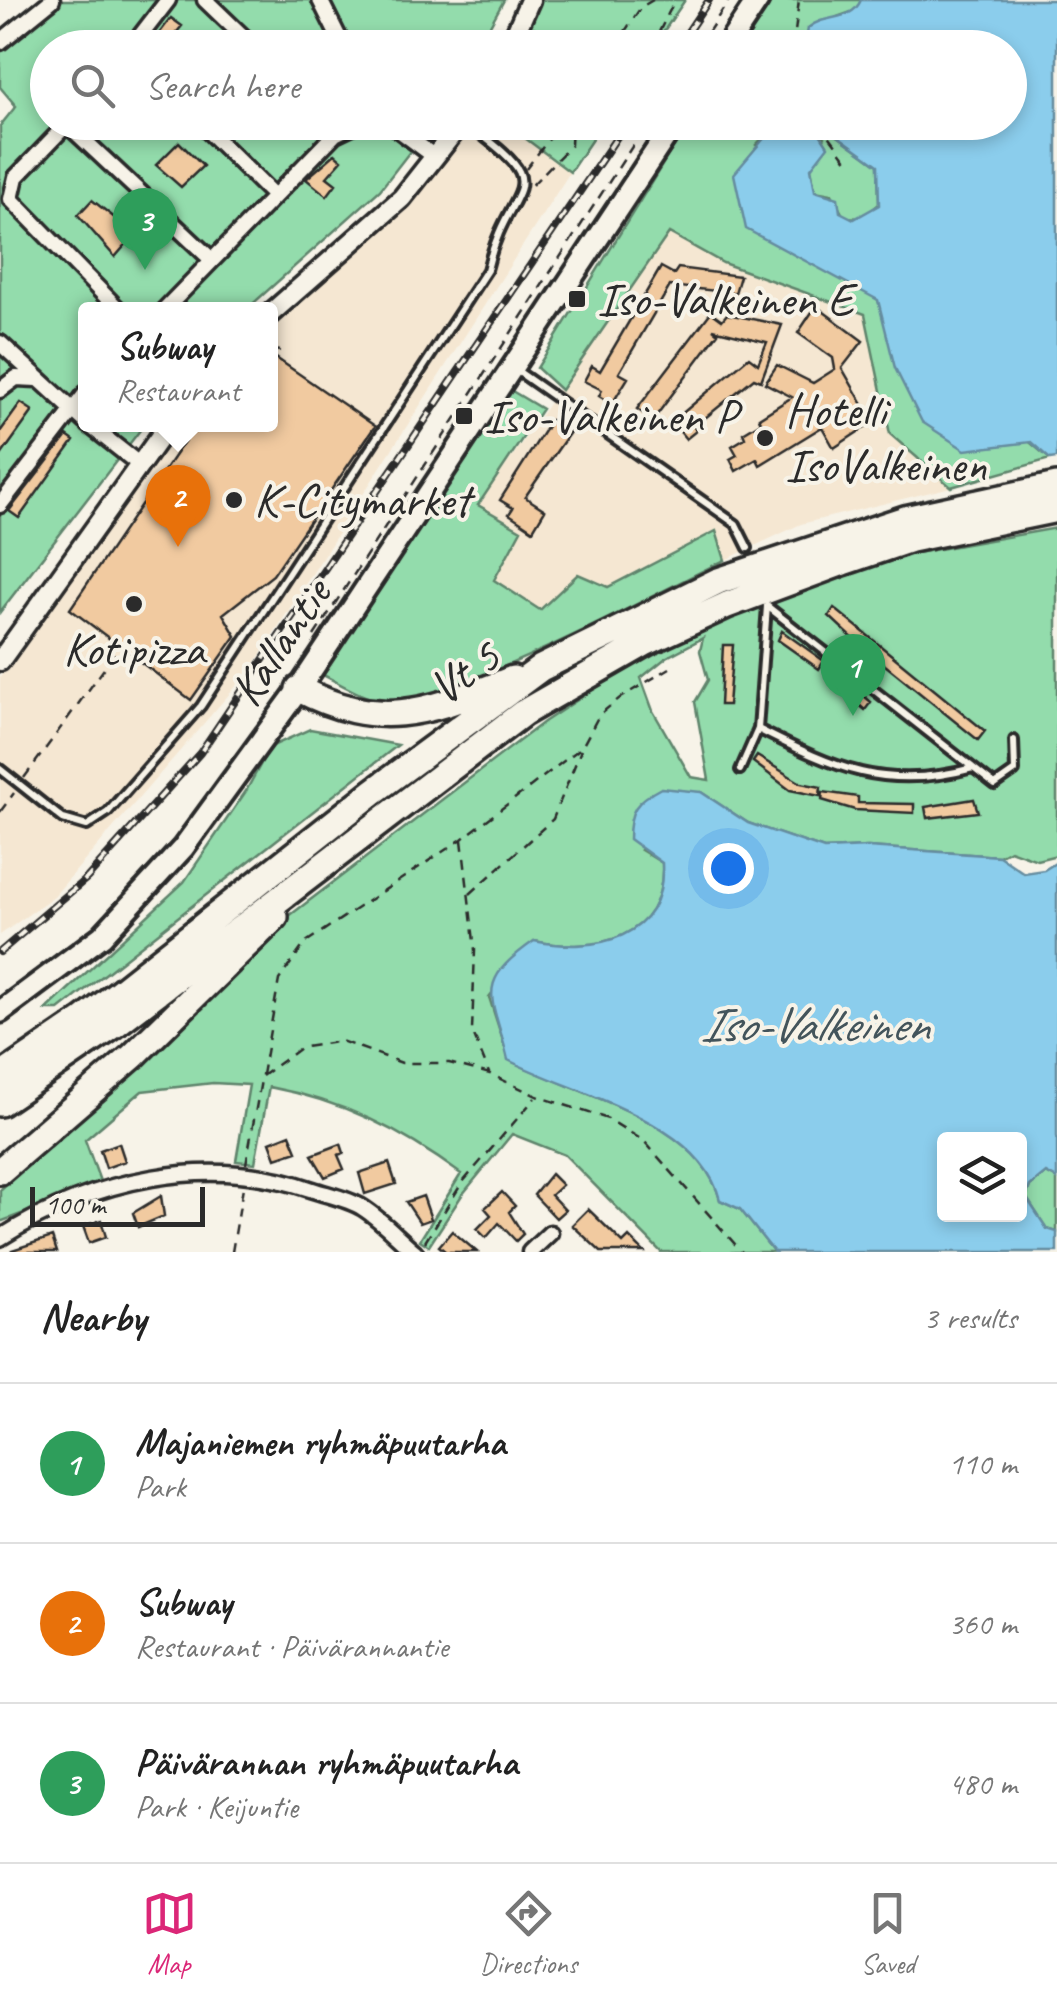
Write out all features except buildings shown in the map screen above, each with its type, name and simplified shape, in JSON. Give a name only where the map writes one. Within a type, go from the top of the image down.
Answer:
[{"type":"highway","name":"Vt 5","points":[[0,1077],[84,1020],[360,802],[542,668],[735,575],[906,519],[1057,486]]},
{"type":"highway","name":"Vt 5","points":[[0,1103],[113,1026],[524,713],[645,643],[727,605],[843,562],[911,540],[1057,509]]},
{"type":"highway","points":[[299,690],[345,710],[401,716],[542,668]]},
{"type":"highway","points":[[0,1171],[133,1056],[340,853]]},
{"type":"main road","points":[[738,30],[758,0]]},
{"type":"main road","name":"Kallantie","points":[[0,1012],[87,948],[153,885],[299,690],[663,140]]},
{"type":"street","points":[[0,42],[52,0]]},
{"type":"street","points":[[144,30],[168,0]]},
{"type":"street","points":[[205,0],[236,30]]},
{"type":"street","points":[[320,0],[335,30]]},
{"type":"street","points":[[518,30],[530,0]]},
{"type":"street","points":[[52,140],[16,177],[11,199],[111,302]]},
{"type":"street","points":[[86,140],[212,260]]},
{"type":"street","points":[[218,140],[274,196]]},
{"type":"street","points":[[172,302],[325,140]]},
{"type":"street","points":[[412,140],[435,157]]},
{"type":"street","points":[[278,307],[402,198],[449,140]]},
{"type":"street","points":[[0,343],[78,416]]},
{"type":"street","points":[[0,390],[16,378],[37,379]]},
{"type":"street","points":[[0,505],[78,402]]},
{"type":"street","points":[[98,432],[140,465]]},
{"type":"street","points":[[0,662],[164,432]]},
{"type":"street","points":[[0,1238],[57,1209],[141,1180],[212,1170],[272,1175],[361,1206],[418,1252]]},
{"type":"street","points":[[530,1252],[550,1233]]},
{"type":"lane","points":[[0,769],[63,819],[88,826],[108,812],[201,706],[487,270],[495,234],[522,190],[524,172],[513,158],[488,140]]},
{"type":"lane","points":[[511,366],[736,524],[748,548]]},
{"type":"lane","points":[[740,770],[758,729],[768,606],[994,785],[1007,780],[1015,771],[1014,740]]},
{"type":"lane","points":[[758,729],[832,767],[892,778],[946,775],[973,768]]},
{"type":"path","points":[[626,30],[641,7],[653,0]]},
{"type":"path","points":[[660,30],[675,0]]},
{"type":"path","points":[[710,30],[729,0]]},
{"type":"path","points":[[795,30],[800,0]]},
{"type":"path","points":[[523,19],[537,30]]},
{"type":"path","points":[[524,172],[548,140]]},
{"type":"path","points":[[522,190],[540,181],[570,140]]},
{"type":"path","points":[[312,642],[318,625],[636,140]]},
{"type":"path","points":[[832,140],[851,165]]},
{"type":"path","points":[[278,351],[282,351]]},
{"type":"path","points":[[458,411],[464,416]]},
{"type":"path","points":[[0,812],[120,647]]},
{"type":"path","points":[[469,895],[553,819],[582,747],[600,715],[648,678],[670,668]]},
{"type":"path","points":[[582,747],[462,839],[306,942],[280,980],[260,1076],[300,1048],[340,1041],[402,1063],[449,1064],[490,1074],[537,1096],[608,1119],[644,1141],[742,1252]]},
{"type":"path","points":[[462,839],[475,950],[472,1031],[490,1074]]},
{"type":"path","points":[[418,1252],[462,1183],[537,1096]]},
{"type":"shaded area","points":[[460,140],[528,140],[570,172],[251,669],[54,896],[0,935],[0,677],[178,432],[278,432],[278,323],[420,193]]},
{"type":"shaded area","points":[[669,233],[723,263],[865,314],[890,434],[951,487],[801,524],[725,560],[716,531],[608,587],[578,574],[540,610],[494,579],[478,505]]},
{"type":"green space","points":[[47,0],[504,0],[487,30],[30,30],[30,140],[419,140],[380,190],[255,302],[78,302],[78,432],[139,432],[0,612],[0,126],[16,106],[0,87],[0,33]]},
{"type":"green space","points":[[538,0],[685,0],[665,30],[527,30]]},
{"type":"green space","points":[[769,0],[861,0],[857,10],[837,17],[852,30],[748,30]]},
{"type":"green space","points":[[528,140],[592,140],[570,172]]},
{"type":"green space","points":[[678,140],[761,140],[756,145],[802,182],[878,300],[885,321],[1050,459],[951,487],[890,434],[865,314],[723,263],[669,233],[561,390],[537,368]]},
{"type":"green space","points":[[824,140],[844,140],[878,165],[879,204],[862,218],[844,217],[832,194],[815,191],[811,168]]},
{"type":"green space","points":[[512,391],[542,409],[478,505],[521,530],[494,580],[540,610],[578,574],[608,587],[716,531],[725,560],[602,622],[449,688],[408,699],[377,700],[321,674]]},
{"type":"green space","points":[[1057,528],[1057,855],[1037,860],[1010,850],[999,856],[868,847],[824,849],[748,823],[701,792],[641,850],[662,863],[660,889],[652,909],[639,925],[602,942],[580,945],[534,941],[489,997],[509,1060],[662,1130],[688,1149],[708,1172],[720,1200],[740,1209],[774,1252],[661,1252],[565,1155],[512,1134],[462,1195],[429,1246],[420,1240],[461,1174],[370,1119],[322,1100],[269,1087],[255,1163],[236,1161],[249,1085],[213,1083],[142,1091],[85,1140],[101,1184],[0,1222],[0,1190],[165,1038],[276,926],[544,722],[635,662],[738,614],[888,558]],"holes":[[[703,638],[700,651],[708,680],[695,702],[709,780],[691,777],[653,711],[641,678],[667,657]]]},
{"type":"green space","points":[[310,729],[398,745],[59,1010],[46,1010],[184,882],[246,791],[270,747]]},
{"type":"green space","points":[[1046,1173],[1057,1179],[1057,1232],[1047,1229],[1027,1199],[1030,1186]]},
{"type":"water","points":[[861,0],[1057,0],[1057,458],[1050,459],[1031,442],[965,450],[922,422],[895,368],[878,300],[746,229],[734,174],[763,140],[824,140],[828,146],[811,168],[815,191],[838,198],[840,212],[854,219],[879,205],[878,165],[844,140],[1027,140],[1027,30],[808,30],[815,23],[857,7]]},
{"type":"water","name":"Iso-Valkeinen","points":[[661,788],[701,792],[748,823],[824,849],[868,847],[999,856],[1024,873],[1044,870],[1057,862],[1057,1179],[1046,1173],[1030,1186],[1027,1194],[1027,1132],[937,1132],[937,1222],[1027,1222],[1027,1199],[1047,1229],[1057,1232],[1057,1252],[774,1252],[740,1209],[720,1200],[708,1172],[688,1149],[662,1130],[632,1113],[508,1060],[492,993],[501,969],[534,941],[580,945],[602,942],[639,925],[652,909],[660,889],[662,863],[629,839],[630,821],[640,802]]},
{"type":"railway","points":[[689,30],[709,0]]},
{"type":"railway","points":[[0,952],[87,878],[200,753],[615,140]]},
{"type":"place","name":"Päivärannan ryhmäpuutarha","points":[[145,270]]},
{"type":"place","name":"Iso-Valkeinen E","points":[[577,299]]},
{"type":"place","name":"Iso-Valkeinen P","points":[[464,416]]},
{"type":"place","name":"Hotelli IsoValkeinen","points":[[765,438]]},
{"type":"place","name":"K-Citymarket","points":[[234,500]]},
{"type":"place","name":"Subway","points":[[178,547]]},
{"type":"place","name":"Kotipizza","points":[[134,604]]},
{"type":"place","name":"Majaniemen ryhmäpuutarha","points":[[853,716]]}]
